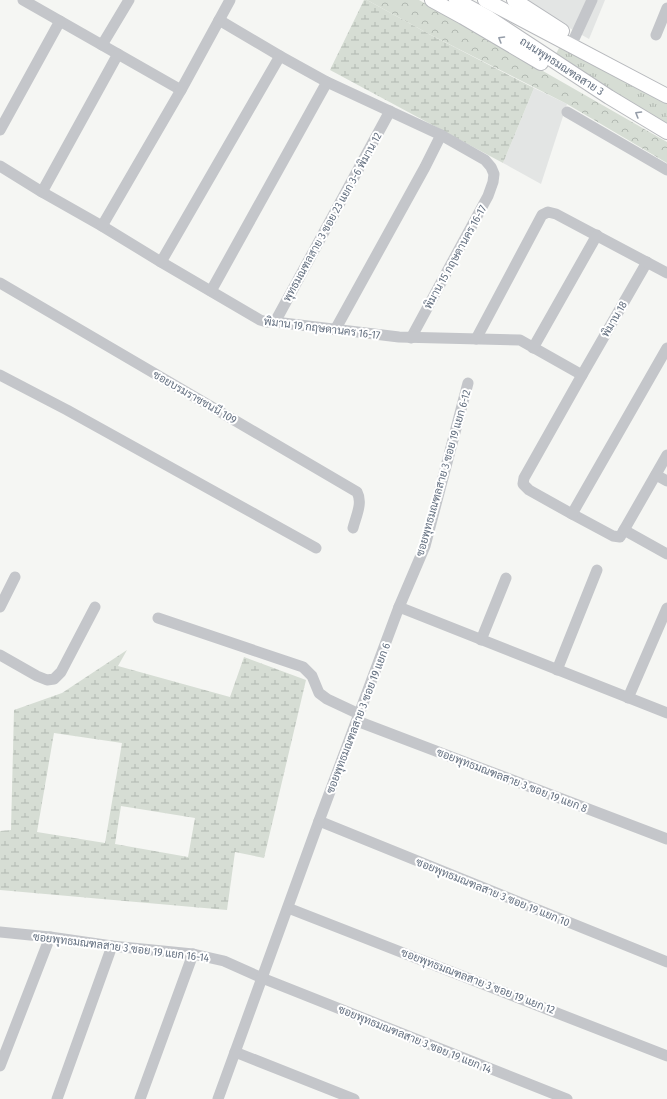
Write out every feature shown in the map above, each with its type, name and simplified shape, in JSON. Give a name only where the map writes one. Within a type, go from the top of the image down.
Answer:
[{"type":"main road","points":[[432,0],[541,63],[609,97]]},
{"type":"main road","name":"ถนนพุทธมณฑลสาย 3","points":[[456,0],[490,8],[624,72],[667,96]]},
{"type":"main road","points":[[514,0],[624,72]]},
{"type":"main road","name":"ถนนพุทธมณฑลสาย 3","points":[[490,8],[609,97],[667,132]]},
{"type":"street","points":[[23,0],[181,90]]},
{"type":"street","points":[[102,45],[129,0]]},
{"type":"street","points":[[102,226],[181,90],[230,0]]},
{"type":"street","points":[[574,39],[592,0]]},
{"type":"street","points":[[656,35],[667,8]]},
{"type":"street","points":[[219,20],[327,82],[440,135],[425,167],[335,330]]},
{"type":"street","points":[[0,130],[60,21]]},
{"type":"street","points":[[42,192],[118,54]]},
{"type":"street","points":[[161,262],[280,56]]},
{"type":"street","points":[[211,291],[327,82]]},
{"type":"street","name":"พุทธมณฑลสาย 3 ซอย 23 แยก 3-6 พิมาน 12","points":[[275,322],[390,112]]},
{"type":"street","points":[[567,112],[667,170]]},
{"type":"street","name":"พิมาน 15 กฤษดานคร 16-17","points":[[411,338],[488,196],[493,182],[494,174],[491,167],[485,160],[440,135]]},
{"type":"street","name":"พิมาน 19 กฤษดานคร 16-17","points":[[0,166],[260,320],[411,338],[520,340],[582,375]]},
{"type":"street","points":[[476,339],[542,215],[548,212],[556,214],[597,235],[667,273]]},
{"type":"street","points":[[533,348],[597,235]]},
{"type":"street","name":"พิมาน 18","points":[[572,514],[529,490],[523,484],[524,478],[647,262]]},
{"type":"street","name":"ซอยบรมราชชนนี 109","points":[[0,284],[357,492],[359,496],[359,504],[353,528]]},
{"type":"street","points":[[667,348],[572,514],[613,536],[620,537],[667,455]]},
{"type":"street","points":[[0,375],[67,410],[316,548]]},
{"type":"street","name":"ซอยพุทธมณฑลสาย 3 ซอย 19 แยก 6-12","points":[[399,607],[425,546],[468,383]]},
{"type":"street","points":[[656,475],[667,481]]},
{"type":"street","points":[[624,530],[667,554]]},
{"type":"street","points":[[556,670],[597,570]]},
{"type":"street","points":[[0,607],[15,577]]},
{"type":"street","points":[[481,640],[506,578]]},
{"type":"street","points":[[0,655],[42,678],[47,680],[54,679],[61,672],[95,607]]},
{"type":"street","points":[[399,607],[667,713]]},
{"type":"street","name":"ซอยพุทธมณฑลสาย 3 ซอย 19 แยก 6","points":[[218,1099],[399,607]]},
{"type":"street","points":[[628,698],[667,608]]},
{"type":"street","name":"ซอยพุทธมณฑลสาย 3 ซอย 19 แยก 8","points":[[158,618],[303,667],[312,676],[319,693],[358,717],[667,839]]},
{"type":"street","name":"ซอยพุทธมณฑลสาย 3 ซอย 19 แยก 10","points":[[319,821],[667,962]]},
{"type":"street","name":"ซอยพุทธมณฑลสาย 3 ซอย 19 แยก 12","points":[[288,908],[667,1056]]},
{"type":"street","name":"ซอยพุทธมณฑลสาย 3 ซอย 19 แยก 16-14","points":[[0,932],[50,937],[112,946],[193,954],[224,962],[262,978]]},
{"type":"street","points":[[0,1066],[50,937]]},
{"type":"street","points":[[57,1099],[112,946]]},
{"type":"street","points":[[140,1099],[193,954]]},
{"type":"street","name":"ซอยพุทธมณฑลสาย 3 ซอย 19 แยก 14","points":[[262,978],[567,1099]]},
{"type":"street","points":[[235,1052],[354,1099]]},
{"type":"shaded area","points":[[520,0],[605,0],[589,39]]},
{"type":"shaded area","points":[[534,88],[567,104],[541,184],[503,163]]},
{"type":"green space","points":[[364,0],[367,0],[534,88],[503,163],[330,70]]},
{"type":"green space","points":[[367,0],[419,0],[667,142],[667,163],[567,104],[429,34]]},
{"type":"green space","points":[[560,46],[667,104],[667,125],[555,56]]},
{"type":"green space","points":[[127,650],[118,666],[230,697],[244,657],[306,680],[264,858],[235,852],[227,910],[0,890],[0,831],[11,830],[14,710],[62,693]],"holes":[[[54,733],[122,743],[105,843],[37,832]],[[121,806],[195,818],[188,857],[115,844]]]}]
